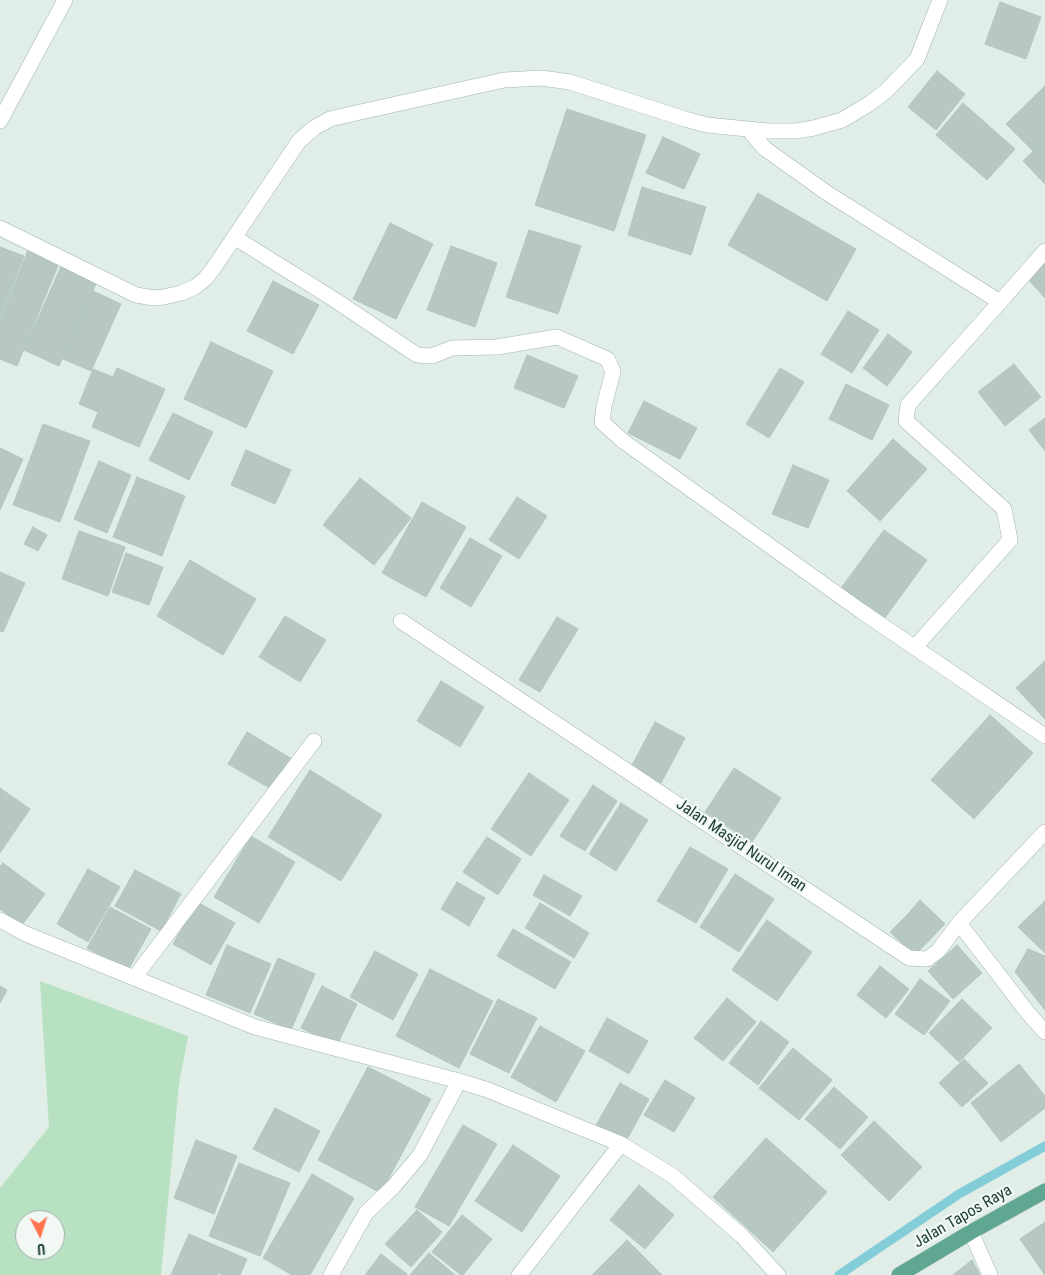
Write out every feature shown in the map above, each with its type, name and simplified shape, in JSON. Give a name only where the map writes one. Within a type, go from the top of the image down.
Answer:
[{"type":"main road","name":"Jalan Tapos Raya","points":[[899,1275],[1045,1191]]},
{"type":"street","points":[[0,121],[65,0]]},
{"type":"street","points":[[0,228],[136,295],[154,298],[181,294],[205,279],[299,141],[321,123],[356,113],[504,80],[541,78],[570,82],[706,125],[749,130],[786,131],[814,128],[842,120],[886,91],[916,59],[940,0]]},
{"type":"street","points":[[749,130],[764,148],[827,193],[1000,302]]},
{"type":"street","points":[[234,237],[335,300],[417,356],[432,356],[452,348],[497,348],[557,337],[605,358],[608,360],[613,372],[602,422],[623,440],[861,610],[1045,736]]},
{"type":"street","points":[[915,647],[1010,540],[1004,509],[906,421],[908,405],[1045,251]]},
{"type":"street","name":"Jalan Masjid Nurul Iman","points":[[401,621],[910,958],[927,959],[938,952],[959,923],[1045,832]]},
{"type":"street","points":[[134,978],[314,741]]},
{"type":"street","points":[[0,920],[26,934],[255,1027],[488,1090],[621,1144],[673,1176],[742,1236],[778,1275]]},
{"type":"street","points":[[959,923],[1028,1013],[1045,1032]]},
{"type":"street","points":[[330,1275],[366,1213],[394,1186],[420,1155],[459,1081]]},
{"type":"street","points":[[519,1275],[621,1144]]},
{"type":"street","points":[[971,1232],[990,1275]]},
{"type":"green space","points":[[40,981],[188,1036],[179,1084],[161,1275],[0,1275],[0,1188],[49,1127]]},
{"type":"building","points":[[1000,2],[1041,17],[1026,59],[985,44]]},
{"type":"building","points":[[937,71],[965,94],[936,130],[908,107]]},
{"type":"building","points":[[1045,86],[1045,139],[1033,151],[1006,124]]},
{"type":"building","points":[[963,103],[1015,149],[987,180],[936,135]]},
{"type":"building","points":[[567,109],[646,135],[614,231],[535,205]]},
{"type":"building","points":[[663,137],[700,154],[684,189],[646,173]]},
{"type":"building","points":[[1045,140],[1045,184],[1023,161]]},
{"type":"building","points":[[642,187],[706,207],[691,255],[628,235]]},
{"type":"building","points":[[758,193],[856,249],[827,301],[728,245]]},
{"type":"building","points":[[390,223],[433,244],[396,319],[353,299]]},
{"type":"building","points":[[529,230],[581,246],[558,314],[506,297]]},
{"type":"building","points":[[451,246],[497,263],[475,327],[427,310]]},
{"type":"building","points":[[0,247],[24,256],[0,318]]},
{"type":"building","points":[[28,250],[59,263],[17,366],[0,359],[0,321]]},
{"type":"building","points":[[63,262],[99,277],[59,366],[24,350]]},
{"type":"building","points":[[1045,262],[1045,298],[1027,278]]},
{"type":"building","points":[[273,281],[319,305],[293,354],[247,331]]},
{"type":"building","points":[[93,291],[121,304],[91,371],[63,359]]},
{"type":"building","points":[[848,311],[879,330],[852,373],[821,354]]},
{"type":"building","points":[[888,334],[912,352],[887,386],[863,368]]},
{"type":"building","points":[[211,342],[273,371],[246,428],[184,399]]},
{"type":"building","points":[[527,355],[578,376],[564,408],[514,388]]},
{"type":"building","points":[[1014,364],[1041,397],[1005,426],[978,392]]},
{"type":"building","points":[[117,368],[165,389],[139,447],[92,427],[98,412],[79,404],[93,369],[113,377]]},
{"type":"building","points":[[780,368],[804,382],[769,438],[746,424]]},
{"type":"building","points":[[846,384],[889,405],[872,440],[829,419]]},
{"type":"building","points":[[644,401],[697,428],[680,459],[628,433]]},
{"type":"building","points":[[173,413],[213,432],[189,480],[149,460]]},
{"type":"building","points":[[1045,418],[1045,451],[1029,430]]},
{"type":"building","points":[[43,424],[90,441],[60,522],[13,505]]},
{"type":"building","points":[[893,439],[927,469],[880,521],[847,491]]},
{"type":"building","points":[[0,448],[23,459],[0,510]]},
{"type":"building","points":[[246,450],[291,470],[275,504],[231,485]]},
{"type":"building","points":[[99,461],[131,475],[107,533],[74,519]]},
{"type":"building","points":[[793,465],[829,480],[808,528],[772,514]]},
{"type":"building","points":[[137,477],[185,496],[162,556],[113,537]]},
{"type":"building","points":[[360,478],[411,518],[374,565],[323,525]]},
{"type":"building","points":[[517,497],[547,516],[519,559],[489,540]]},
{"type":"building","points":[[422,502],[466,527],[426,597],[382,573]]},
{"type":"building","points":[[33,527],[47,535],[38,551],[24,544]]},
{"type":"building","points":[[884,530],[927,560],[884,619],[841,588]]},
{"type":"building","points":[[79,531],[125,547],[108,596],[62,579]]},
{"type":"building","points":[[470,538],[502,556],[471,607],[440,588]]},
{"type":"building","points":[[126,553],[163,567],[149,605],[112,592]]},
{"type":"building","points":[[190,560],[256,599],[223,655],[157,616]]},
{"type":"building","points":[[0,572],[25,583],[3,632],[0,631]]},
{"type":"building","points":[[285,616],[326,640],[300,682],[259,657]]},
{"type":"building","points":[[557,617],[578,629],[540,692],[519,680]]},
{"type":"building","points":[[1045,661],[1045,719],[1016,688]]},
{"type":"building","points":[[441,681],[484,707],[460,747],[417,721]]},
{"type":"building","points":[[990,715],[1033,753],[974,819],[931,780]]},
{"type":"building","points":[[655,722],[685,738],[661,783],[631,767]]},
{"type":"building","points":[[247,732],[292,759],[273,790],[228,764]]},
{"type":"building","points":[[734,768],[781,798],[752,842],[705,812]]},
{"type":"building","points":[[310,770],[382,815],[341,881],[268,837]]},
{"type":"building","points":[[529,773],[569,800],[531,856],[491,829]]},
{"type":"building","points":[[593,785],[617,801],[585,851],[560,836]]},
{"type":"building","points":[[0,788],[30,809],[0,853]]},
{"type":"building","points":[[621,803],[648,820],[616,871],[589,854]]},
{"type":"building","points":[[251,836],[295,862],[259,923],[214,897]]},
{"type":"building","points":[[487,837],[521,859],[498,895],[463,872]]},
{"type":"building","points":[[690,847],[728,869],[696,923],[657,901]]},
{"type":"building","points":[[3,863],[45,894],[22,925],[0,909],[0,867]]},
{"type":"building","points":[[88,869],[120,887],[88,942],[57,924]]},
{"type":"building","points":[[135,870],[181,894],[161,931],[115,906]]},
{"type":"building","points":[[735,874],[774,899],[739,952],[700,927]]},
{"type":"building","points":[[544,875],[582,896],[570,916],[533,895]]},
{"type":"building","points":[[457,882],[485,898],[469,926],[441,909]]},
{"type":"building","points":[[920,900],[945,924],[915,955],[890,932]]},
{"type":"building","points":[[1045,901],[1045,953],[1018,927]]},
{"type":"building","points":[[197,902],[235,923],[211,965],[173,944]]},
{"type":"building","points":[[540,903],[589,933],[574,958],[525,928]]},
{"type":"building","points":[[110,907],[151,929],[128,970],[87,948]]},
{"type":"building","points":[[767,920],[812,952],[777,1001],[732,970]]},
{"type":"building","points":[[513,929],[571,962],[555,989],[497,956]]},
{"type":"building","points":[[227,945],[271,964],[250,1013],[206,995]]},
{"type":"building","points":[[957,945],[982,973],[953,999],[928,971]]},
{"type":"building","points":[[1028,949],[1045,956],[1045,1010],[1015,972]]},
{"type":"building","points":[[375,951],[418,974],[393,1020],[350,997]]},
{"type":"building","points":[[278,958],[315,974],[291,1030],[254,1014]]},
{"type":"building","points":[[880,966],[909,989],[886,1018],[857,995]]},
{"type":"building","points":[[430,969],[493,1001],[459,1068],[396,1036]]},
{"type":"building","points":[[920,979],[950,1001],[924,1035],[895,1014]]},
{"type":"building","points":[[0,986],[7,990],[0,1003]]},
{"type":"building","points":[[322,986],[357,1004],[337,1045],[301,1028]]},
{"type":"building","points":[[727,998],[756,1022],[723,1061],[694,1038]]},
{"type":"building","points":[[498,999],[537,1018],[509,1073],[470,1054]]},
{"type":"building","points":[[962,999],[992,1028],[959,1062],[929,1033]]},
{"type":"building","points":[[607,1018],[648,1041],[629,1074],[589,1051]]},
{"type":"building","points":[[761,1021],[789,1042],[758,1085],[729,1063]]},
{"type":"building","points":[[540,1026],[585,1051],[556,1102],[511,1077]]},
{"type":"building","points":[[793,1048],[832,1080],[799,1120],[759,1088]]},
{"type":"building","points":[[964,1059],[988,1083],[962,1107],[939,1083]]},
{"type":"building","points":[[1019,1064],[1045,1096],[1045,1108],[1001,1142],[971,1103]]},
{"type":"building","points":[[368,1067],[431,1099],[381,1193],[318,1160]]},
{"type":"building","points":[[665,1080],[695,1098],[674,1132],[644,1115]]},
{"type":"building","points":[[620,1083],[649,1099],[625,1143],[595,1127]]},
{"type":"building","points":[[834,1087],[868,1117],[840,1149],[805,1119]]},
{"type":"building","points":[[275,1108],[320,1131],[299,1172],[253,1149]]},
{"type":"building","points":[[874,1121],[922,1167],[889,1201],[841,1155]]},
{"type":"building","points":[[463,1125],[497,1144],[449,1226],[415,1207]]},
{"type":"building","points":[[766,1138],[827,1192],[773,1252],[713,1197]]},
{"type":"building","points":[[196,1140],[237,1156],[214,1214],[174,1198]]},
{"type":"building","points":[[513,1145],[560,1176],[522,1232],[475,1201]]},
{"type":"building","points":[[239,1163],[290,1183],[260,1256],[209,1236]]},
{"type":"building","points":[[312,1174],[354,1198],[310,1275],[292,1275],[263,1258]]},
{"type":"building","points":[[639,1185],[674,1215],[645,1249],[610,1220]]},
{"type":"building","points":[[417,1210],[442,1232],[411,1267],[385,1244]]},
{"type":"building","points":[[462,1215],[492,1239],[463,1275],[461,1275],[432,1252]]},
{"type":"building","points":[[1045,1222],[1045,1275],[1020,1239]]},
{"type":"building","points":[[189,1234],[247,1259],[240,1275],[223,1275],[218,1273],[217,1275],[171,1275]]},
{"type":"building","points":[[627,1240],[662,1275],[592,1275]]},
{"type":"building","points":[[429,1253],[455,1275],[410,1275]]},
{"type":"building","points":[[381,1254],[407,1274],[407,1275],[365,1275]]},
{"type":"building","points":[[972,1260],[980,1275],[953,1275]]},
{"type":"waterway","points":[[839,1275],[959,1194],[1045,1146]]}]
